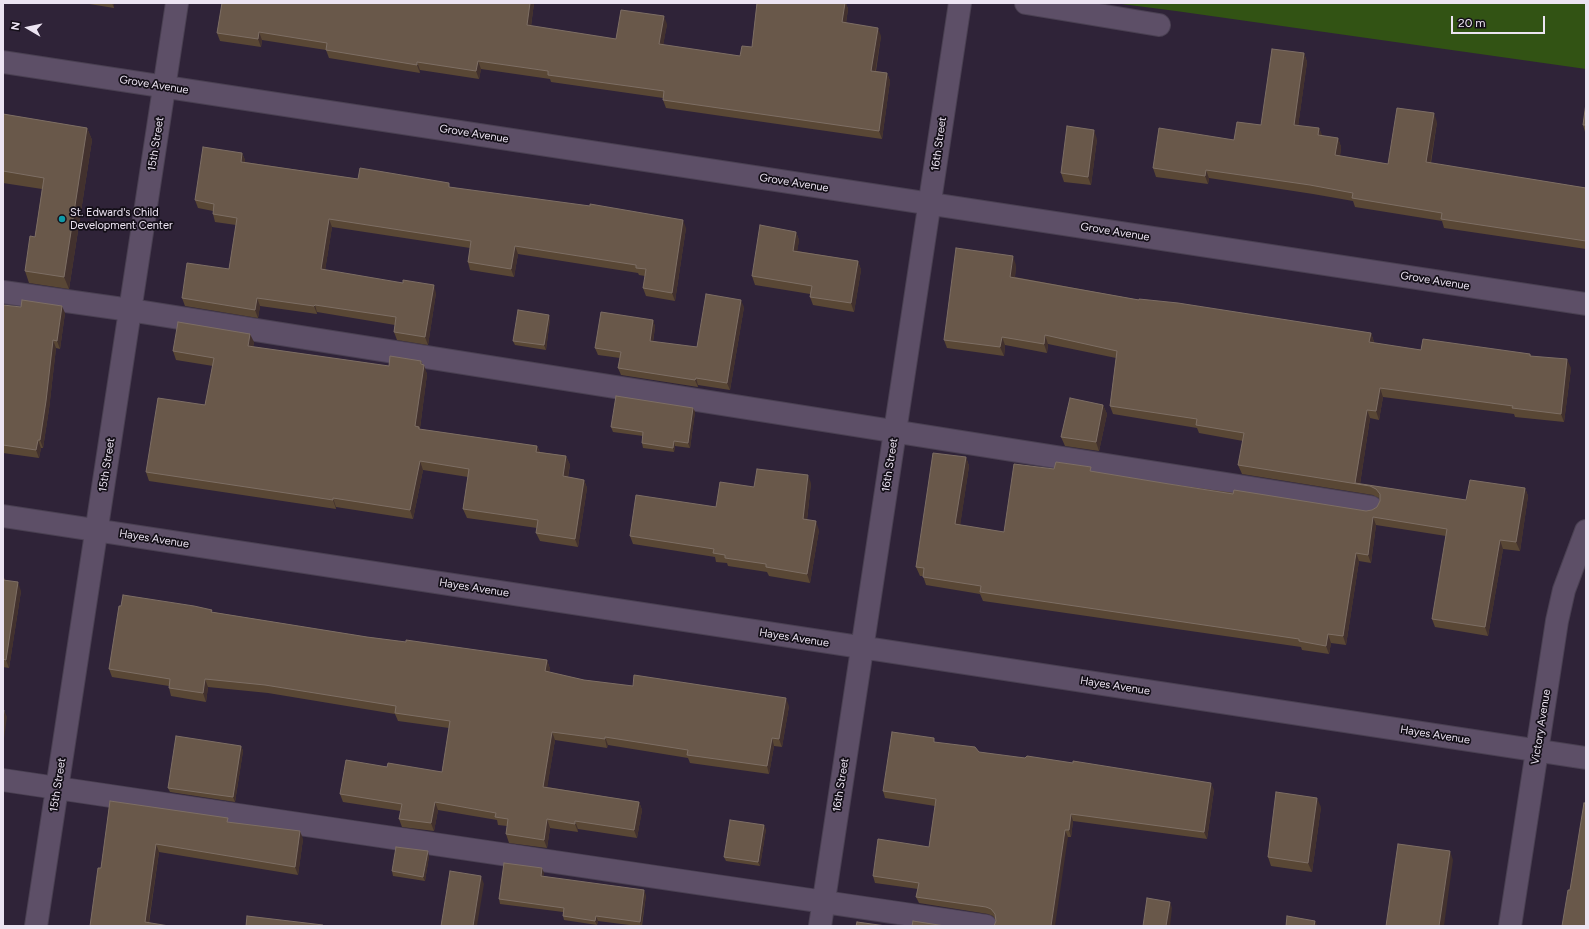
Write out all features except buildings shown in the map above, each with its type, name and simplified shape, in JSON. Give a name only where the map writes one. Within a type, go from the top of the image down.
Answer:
[{"type":"street","name":"15th Street","points":[[36,926],[177,3]]},
{"type":"street","name":"16th Street","points":[[820,926],[960,3]]},
{"type":"street","points":[[1026,3],[1159,25]]},
{"type":"street","name":"Grove Avenue","points":[[3,62],[1586,304]]},
{"type":"street","points":[[3,292],[130,310],[1371,507]]},
{"type":"street","name":"Hayes Avenue","points":[[3,516],[1586,758]]},
{"type":"street","name":"Victory Avenue","points":[[1510,926],[1556,622],[1566,584],[1586,531]]},
{"type":"street","points":[[3,780],[986,926]]},
{"type":"green space","points":[[1114,3],[1586,3],[1586,69],[1176,11]]},
{"type":"place","name":"St. Edward's Child Development Center","points":[[62,219]]}]
